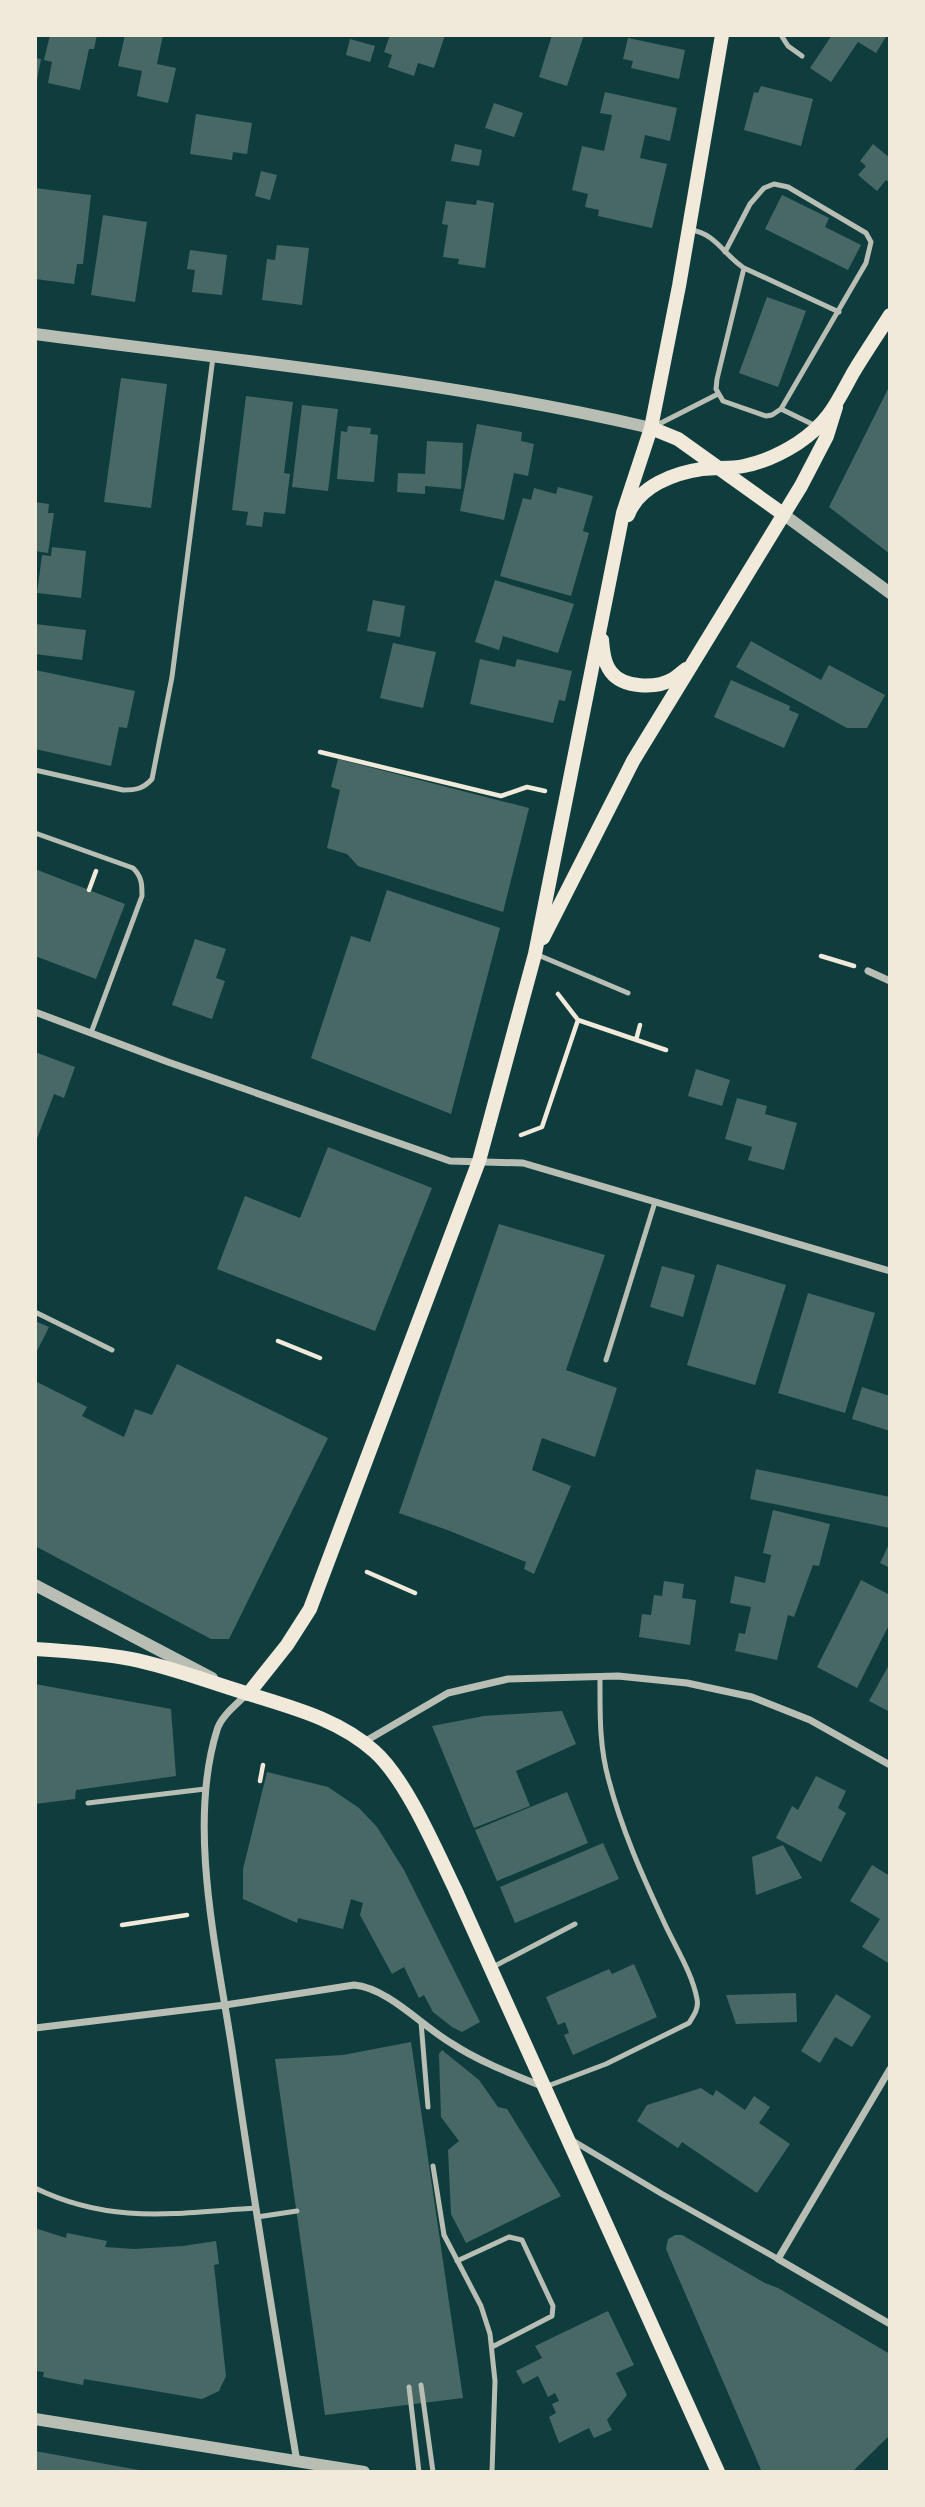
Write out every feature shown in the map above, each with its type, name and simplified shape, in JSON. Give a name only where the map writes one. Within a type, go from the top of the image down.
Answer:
[{"type":"main road","points":[[248,1694],[287,1645],[310,1609],[479,1161],[535,954],[619,536],[632,486],[652,428],[722,35]]},
{"type":"main road","points":[[535,954],[633,761],[801,486],[827,436],[836,407],[890,314]]},
{"type":"main road","points":[[619,536],[630,510],[648,489],[676,475],[741,467],[763,461],[797,443],[836,407]]},
{"type":"main road","points":[[652,428],[678,439],[783,514]]},
{"type":"main road","points":[[600,628],[608,669],[627,682],[650,685],[667,681],[696,660]]},
{"type":"main road","points":[[35,1649],[95,1653],[179,1671],[310,1712],[340,1727],[376,1752],[398,1781],[422,1822],[569,2138],[718,2472]]},
{"type":"street","points":[[35,334],[474,394],[652,428]]},
{"type":"street","points":[[783,514],[890,593]]},
{"type":"street","points":[[868,971],[890,981]]},
{"type":"street","points":[[35,1012],[450,1161],[523,1163],[890,1271]]},
{"type":"street","points":[[35,1586],[248,1694],[223,1718],[217,1729],[205,1789],[204,1838],[215,1945],[297,2462]]},
{"type":"street","points":[[363,1742],[448,1693],[508,1679],[600,1676],[687,1683],[752,1697],[782,1707],[825,1727],[890,1765]]},
{"type":"street","points":[[35,2028],[225,2005],[354,1985],[372,1989],[449,2043],[489,2064],[545,2087]]},
{"type":"street","points":[[778,2259],[890,2069]]},
{"type":"street","points":[[569,2138],[890,2324]]},
{"type":"street","points":[[35,2419],[364,2472]]},
{"type":"lane","points":[[781,35],[788,46],[802,56]]},
{"type":"lane","points":[[725,252],[750,204],[764,188],[774,184],[788,187],[866,233],[871,242],[866,262],[839,312],[781,410],[772,415],[766,416],[723,401],[718,394],[717,379],[744,268]]},
{"type":"lane","points":[[688,229],[709,235],[744,268],[839,312]]},
{"type":"lane","points":[[35,770],[123,790],[145,787],[152,779],[172,677],[213,357]]},
{"type":"lane","points":[[652,428],[718,394]]},
{"type":"lane","points":[[781,410],[817,427]]},
{"type":"lane","points":[[35,833],[133,868],[142,883],[142,896],[91,1033]]},
{"type":"lane","points":[[535,954],[628,993]]},
{"type":"lane","points":[[606,1360],[655,1202]]},
{"type":"lane","points":[[35,1312],[113,1350]]},
{"type":"lane","points":[[545,2087],[606,2064],[689,2023],[698,2001],[624,1830],[609,1780],[599,1730],[600,1676]]},
{"type":"lane","points":[[88,1803],[205,1789]]},
{"type":"lane","points":[[491,1968],[575,1924]]},
{"type":"lane","points":[[421,2022],[429,2107]]},
{"type":"lane","points":[[433,2166],[444,2235],[481,2306],[492,2347],[495,2408],[492,2472]]},
{"type":"lane","points":[[35,2188],[93,2209],[136,2215],[297,2211]]},
{"type":"lane","points":[[457,2261],[509,2237],[519,2238],[553,2306],[552,2316],[492,2347]]},
{"type":"lane","points":[[421,2385],[433,2472]]},
{"type":"lane","points":[[409,2387],[419,2472]]},
{"type":"path","points":[[320,752],[501,796],[527,786],[545,791]]},
{"type":"path","points":[[821,956],[868,971]]},
{"type":"path","points":[[558,994],[578,1020],[666,1050]]},
{"type":"path","points":[[521,1135],[542,1127],[578,1020]]},
{"type":"path","points":[[636,1040],[640,1025]]},
{"type":"path","points":[[278,1341],[320,1358]]},
{"type":"path","points":[[367,1572],[415,1593]]},
{"type":"path","points":[[260,1781],[263,1765]]},
{"type":"path","points":[[122,1925],[187,1915]]},
{"type":"building","points":[[50,35],[97,35],[94,49],[89,49],[80,90],[48,83],[52,62],[44,60]]},
{"type":"building","points":[[125,35],[163,35],[157,64],[176,68],[168,103],[137,96],[142,71],[118,66]]},
{"type":"building","points":[[390,35],[445,35],[434,68],[418,63],[414,76],[388,67],[392,55],[384,52]]},
{"type":"building","points":[[552,35],[584,35],[567,86],[539,77]]},
{"type":"building","points":[[832,35],[887,35],[876,53],[858,42],[831,82],[810,68]]},
{"type":"building","points":[[628,38],[685,50],[679,79],[631,68],[633,61],[623,59]]},
{"type":"building","points":[[350,39],[375,46],[370,62],[346,55]]},
{"type":"building","points":[[35,58],[41,59],[36,85],[35,85]]},
{"type":"building","points":[[761,86],[813,99],[801,146],[744,130],[754,92],[758,93]]},
{"type":"building","points":[[605,92],[677,108],[670,141],[645,135],[640,158],[667,164],[652,228],[598,216],[599,210],[585,207],[588,194],[572,190],[582,146],[604,151],[612,115],[600,113]]},
{"type":"building","points":[[494,103],[523,113],[514,137],[485,128]]},
{"type":"building","points":[[196,114],[252,123],[247,154],[233,152],[232,160],[190,154]]},
{"type":"building","points":[[455,144],[482,150],[479,166],[451,161]]},
{"type":"building","points":[[873,144],[890,158],[890,183],[886,180],[877,191],[858,175],[866,166],[860,161]]},
{"type":"building","points":[[261,171],[277,175],[270,200],[255,196]]},
{"type":"building","points":[[35,188],[91,195],[83,264],[77,264],[74,284],[35,279]]},
{"type":"building","points":[[782,195],[829,218],[825,227],[861,245],[848,270],[765,229]]},
{"type":"building","points":[[477,200],[494,203],[485,268],[458,264],[459,259],[443,257],[448,225],[442,224],[446,201],[476,205]]},
{"type":"building","points":[[103,215],[147,222],[135,302],[91,295]]},
{"type":"building","points":[[277,245],[309,248],[302,305],[262,300],[267,259],[275,260]]},
{"type":"building","points":[[190,250],[227,255],[222,295],[192,292],[195,270],[187,269]]},
{"type":"building","points":[[767,297],[806,311],[778,387],[739,373]]},
{"type":"building","points":[[121,378],[167,384],[151,508],[104,502]]},
{"type":"building","points":[[888,389],[890,390],[890,554],[829,507]]},
{"type":"building","points":[[246,396],[293,402],[284,473],[290,474],[285,514],[264,512],[262,527],[246,525],[248,512],[232,510]]},
{"type":"building","points":[[302,405],[338,409],[328,491],[292,487]]},
{"type":"building","points":[[477,424],[522,432],[521,441],[534,444],[528,476],[514,473],[504,520],[460,511]]},
{"type":"building","points":[[348,426],[371,428],[370,434],[378,435],[374,482],[337,479],[341,431],[347,432]]},
{"type":"building","points":[[427,441],[463,443],[461,489],[425,486],[425,494],[397,492],[398,473],[425,474]]},
{"type":"building","points":[[558,487],[593,496],[583,531],[589,533],[571,596],[500,576],[523,498],[531,500],[534,488],[556,494]]},
{"type":"building","points":[[35,502],[49,504],[48,513],[54,513],[48,553],[35,551]]},
{"type":"building","points":[[52,547],[86,551],[81,598],[37,593],[42,555],[51,556]]},
{"type":"building","points":[[495,580],[574,604],[558,653],[503,636],[499,650],[475,642]]},
{"type":"building","points":[[373,600],[405,606],[400,637],[367,631]]},
{"type":"building","points":[[35,624],[86,630],[82,660],[35,654]]},
{"type":"building","points":[[751,641],[821,680],[829,665],[885,695],[867,728],[847,728],[736,667]]},
{"type":"building","points":[[393,643],[436,652],[423,708],[380,698]]},
{"type":"building","points":[[480,659],[515,667],[517,659],[572,671],[565,701],[559,700],[553,723],[470,704]]},
{"type":"building","points":[[35,670],[135,691],[127,728],[119,727],[111,766],[35,749]]},
{"type":"building","points":[[731,680],[790,706],[789,710],[799,714],[784,748],[714,717]]},
{"type":"building","points":[[338,759],[529,808],[503,912],[358,866],[347,854],[327,848],[340,790],[331,787]]},
{"type":"building","points":[[35,869],[125,904],[96,979],[35,956]]},
{"type":"building","points":[[387,890],[500,928],[451,1114],[311,1058],[351,936],[370,942]]},
{"type":"building","points":[[195,939],[226,949],[216,978],[225,981],[212,1019],[172,1005]]},
{"type":"building","points":[[35,1052],[75,1067],[64,1098],[54,1094],[35,1144]]},
{"type":"building","points":[[696,1069],[730,1080],[722,1106],[688,1096]]},
{"type":"building","points":[[737,1098],[767,1106],[765,1114],[797,1123],[784,1170],[748,1160],[752,1147],[725,1139]]},
{"type":"building","points":[[328,1147],[432,1188],[375,1331],[217,1269],[245,1196],[300,1218]]},
{"type":"building","points":[[499,1224],[605,1255],[566,1370],[617,1388],[595,1457],[542,1438],[532,1470],[571,1486],[534,1574],[524,1569],[526,1562],[399,1513]]},
{"type":"building","points":[[717,1264],[786,1285],[755,1385],[687,1365]]},
{"type":"building","points":[[662,1266],[695,1275],[683,1317],[650,1307]]},
{"type":"building","points":[[808,1293],[875,1313],[845,1413],[778,1393]]},
{"type":"building","points":[[35,1321],[49,1327],[35,1355]]},
{"type":"building","points":[[177,1364],[328,1438],[229,1639],[211,1639],[35,1546],[35,1381],[87,1407],[82,1416],[124,1437],[135,1409],[152,1415]]},
{"type":"building","points":[[862,1387],[890,1396],[890,1431],[852,1419]]},
{"type":"building","points":[[756,1469],[890,1497],[890,1528],[750,1499]]},
{"type":"building","points":[[773,1510],[830,1524],[819,1566],[813,1565],[794,1617],[788,1615],[777,1660],[735,1651],[739,1633],[745,1634],[751,1607],[730,1603],[735,1576],[765,1583],[771,1555],[763,1553]]},
{"type":"building","points":[[890,1542],[890,1568],[880,1563]]},
{"type":"building","points":[[861,1580],[890,1595],[890,1623],[857,1688],[817,1667]]},
{"type":"building","points":[[664,1581],[684,1584],[682,1598],[696,1600],[690,1645],[639,1637],[642,1614],[651,1615],[654,1595],[662,1596]]},
{"type":"building","points":[[890,1663],[890,1712],[869,1701]]},
{"type":"building","points":[[35,1684],[171,1709],[176,1776],[76,1790],[75,1799],[35,1804]]},
{"type":"building","points":[[562,1711],[576,1744],[516,1771],[530,1806],[474,1828],[432,1726],[484,1716]]},
{"type":"building","points":[[267,1772],[328,1787],[359,1808],[377,1827],[404,1870],[480,2022],[462,2032],[452,2027],[433,2012],[424,1995],[419,1998],[404,1967],[392,1974],[360,1915],[363,1903],[351,1899],[343,1929],[298,1918],[297,1923],[243,1899],[243,1869]]},
{"type":"building","points":[[816,1776],[846,1791],[838,1808],[846,1813],[821,1862],[776,1838],[792,1806],[798,1810]]},
{"type":"building","points":[[567,1792],[588,1843],[497,1881],[475,1830]]},
{"type":"building","points":[[603,1843],[619,1879],[515,1923],[500,1887]]},
{"type":"building","points":[[783,1845],[802,1878],[756,1895],[752,1857]]},
{"type":"building","points":[[872,1865],[890,1876],[890,1964],[862,1947],[880,1919],[850,1901]]},
{"type":"building","points":[[634,1964],[657,2017],[573,2055],[564,2035],[569,2033],[565,2022],[558,2025],[546,1997],[609,1969],[612,1974]]},
{"type":"building","points":[[796,1993],[797,2022],[736,2024],[726,1995]]},
{"type":"building","points":[[836,1994],[871,2016],[852,2047],[835,2037],[820,2063],[801,2051]]},
{"type":"building","points":[[411,2042],[463,2398],[325,2415],[275,2059],[343,2055]]},
{"type":"building","points":[[442,2050],[479,2080],[498,2107],[507,2109],[561,2196],[466,2243],[451,2214],[448,2150],[459,2141],[441,2117],[439,2054]]},
{"type":"building","points":[[701,2088],[713,2096],[716,2090],[745,2110],[754,2096],[770,2107],[759,2123],[790,2144],[757,2193],[682,2142],[678,2148],[637,2121],[647,2105]]},
{"type":"building","points":[[35,2228],[66,2238],[67,2233],[107,2241],[105,2247],[134,2249],[216,2241],[219,2264],[214,2265],[226,2376],[219,2391],[202,2399],[84,2379],[83,2385],[43,2377],[44,2372],[35,2371]]},
{"type":"building","points":[[682,2235],[778,2288],[890,2354],[890,2435],[852,2472],[762,2472],[666,2249],[668,2239]]},
{"type":"building","points":[[608,2311],[634,2365],[616,2373],[627,2395],[607,2420],[612,2430],[594,2438],[589,2428],[559,2443],[549,2417],[556,2413],[552,2404],[559,2401],[555,2393],[548,2397],[538,2376],[523,2384],[516,2371],[542,2358],[535,2346]]},
{"type":"building","points":[[35,2451],[144,2471],[144,2472],[35,2472]]}]
